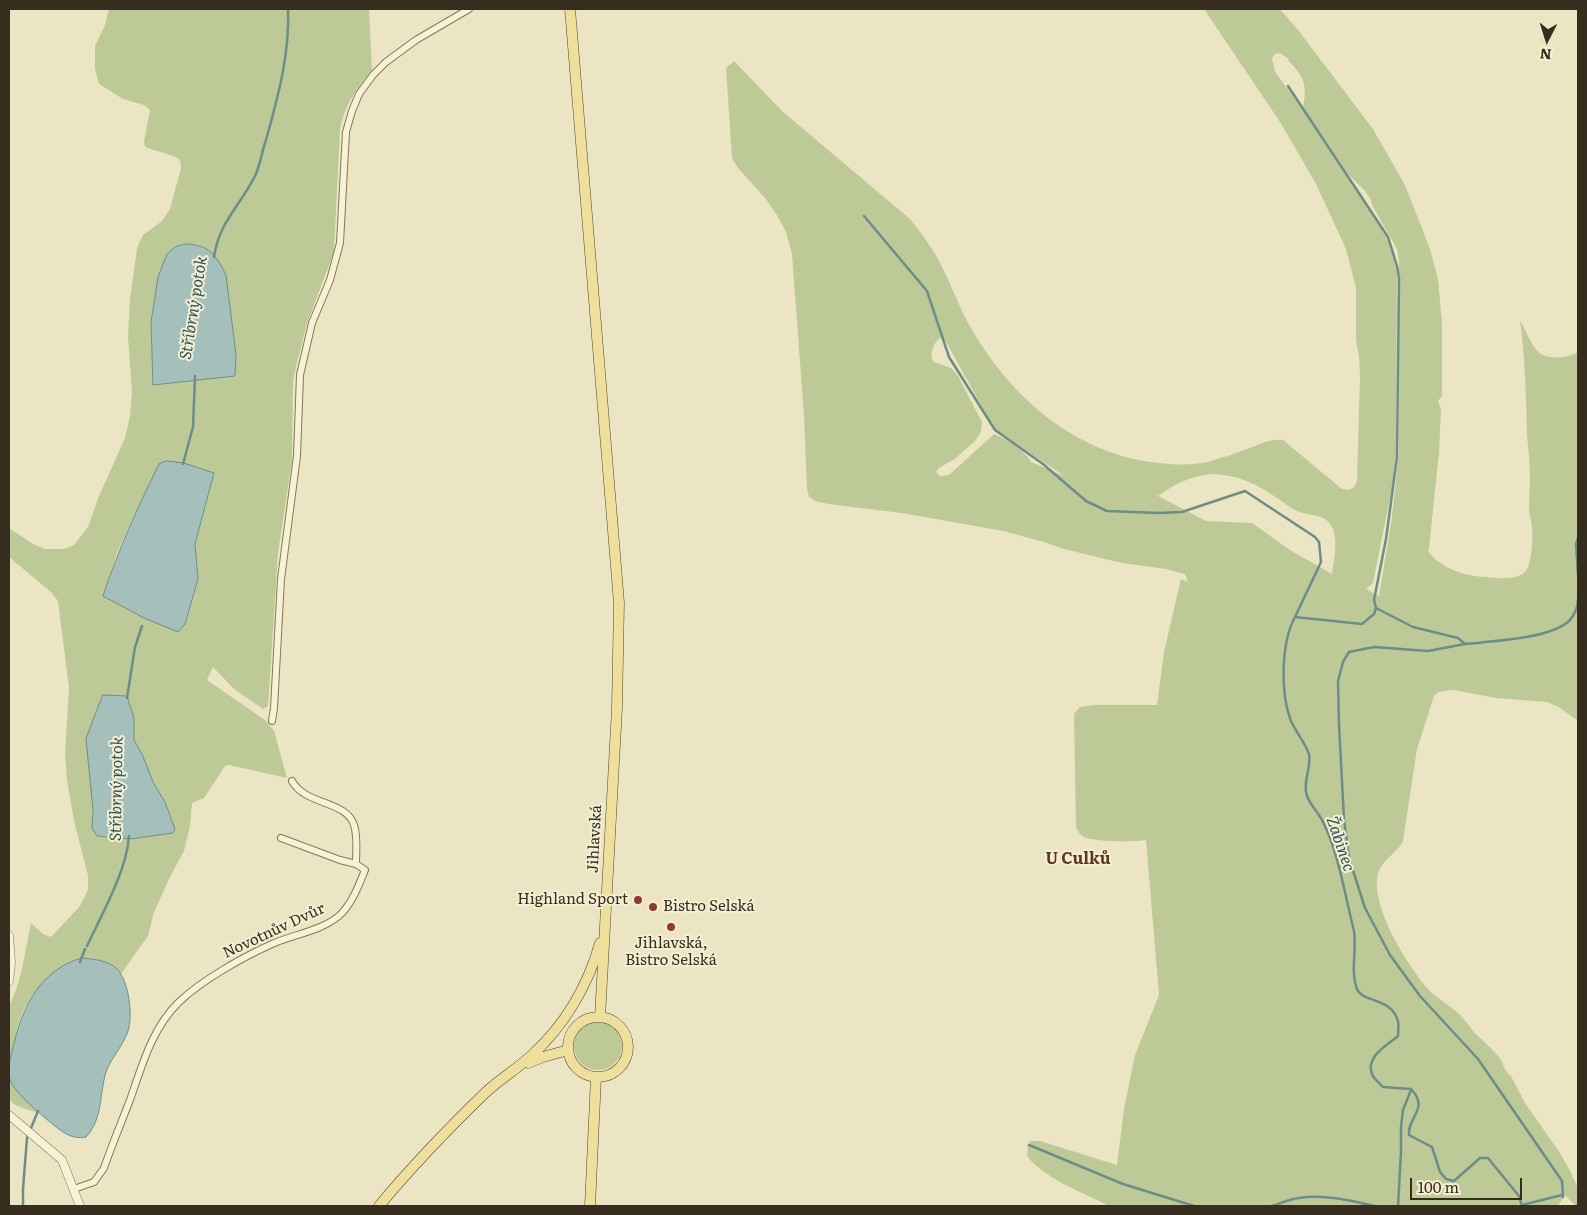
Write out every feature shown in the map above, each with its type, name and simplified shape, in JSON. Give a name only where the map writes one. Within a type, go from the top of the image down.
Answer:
[{"type":"main road","name":"Jihlavská","points":[[570,9],[618,576],[620,629],[600,1016]]},
{"type":"main road","points":[[379,1206],[451,1126],[490,1088],[539,1048],[571,1007],[592,966],[602,937],[605,918]]},
{"type":"main road","points":[[600,1016],[610,1019],[619,1025],[625,1033],[628,1049],[626,1059],[616,1071],[607,1076],[596,1077],[586,1074],[577,1068],[570,1060],[568,1050],[569,1038],[574,1028],[583,1020],[600,1016]]},
{"type":"main road","points":[[514,1070],[543,1056],[568,1050]]},
{"type":"main road","points":[[590,1206],[596,1077]]},
{"type":"street","points":[[272,721],[281,579],[297,456],[300,375],[305,344],[337,259],[340,243],[346,132],[359,94],[373,75],[386,62],[416,40],[469,9]]},
{"type":"street","name":"Novotnův Dvůr","points":[[74,1189],[94,1182],[104,1168],[152,1040],[168,1014],[179,1002],[224,970],[272,944],[325,924],[340,915],[354,897],[365,870],[356,864],[355,825],[344,810],[313,800],[299,791],[292,781]]},
{"type":"street","points":[[281,838],[356,864]]},
{"type":"street","points":[[9,935],[11,963],[9,981]]},
{"type":"street","points":[[9,1115],[62,1160],[80,1206]]},
{"type":"green space","points":[[109,9],[369,9],[372,70],[352,98],[340,129],[334,252],[306,326],[293,380],[292,460],[278,553],[268,706],[263,709],[234,689],[213,667],[207,680],[265,720],[274,731],[287,778],[229,765],[225,766],[204,798],[192,803],[190,826],[184,851],[154,912],[148,936],[121,974],[105,962],[94,959],[33,994],[24,1009],[17,1028],[9,1072],[9,1006],[20,976],[31,923],[43,934],[51,937],[80,906],[88,890],[88,875],[74,821],[67,780],[65,755],[69,688],[58,601],[51,592],[9,557],[9,528],[33,544],[45,549],[64,549],[74,545],[88,527],[99,496],[125,438],[130,416],[132,391],[128,337],[130,299],[137,248],[143,235],[162,221],[170,209],[181,168],[180,160],[176,157],[145,146],[144,141],[150,110],[144,105],[123,99],[99,84],[95,69],[95,46],[105,25]],"holes":[[[185,244],[196,244],[206,248],[235,376],[153,385],[151,322],[158,277]],[[193,466],[199,467],[207,501],[195,544],[198,579],[185,624],[103,596],[117,553],[135,514]],[[103,695],[134,718],[134,740],[153,782],[165,802],[173,822],[173,833],[130,839],[97,836],[92,828],[96,715]]]},
{"type":"green space","points":[[1204,9],[1280,9],[1373,129],[1405,185],[1430,249],[1438,279],[1442,323],[1442,396],[1438,401],[1441,409],[1439,453],[1428,551],[1439,562],[1461,573],[1500,578],[1516,577],[1527,569],[1532,551],[1532,523],[1529,511],[1530,468],[1520,320],[1533,345],[1543,355],[1555,358],[1578,352],[1578,721],[1559,707],[1547,702],[1496,698],[1454,690],[1438,692],[1434,696],[1417,749],[1403,841],[1380,869],[1377,887],[1379,902],[1385,918],[1410,965],[1427,988],[1458,1013],[1501,1060],[1525,1103],[1568,1167],[1578,1188],[1578,1206],[1565,1195],[1558,1206],[1109,1206],[1077,1191],[1044,1172],[1027,1156],[1028,1145],[1031,1141],[1040,1141],[1117,1165],[1124,1109],[1135,1055],[1159,995],[1146,840],[1115,841],[1090,839],[1079,833],[1076,828],[1074,714],[1080,707],[1094,705],[1157,705],[1164,652],[1181,579],[1188,582],[1185,574],[1166,569],[1122,563],[1064,549],[1003,531],[902,513],[828,504],[815,501],[809,497],[792,254],[786,232],[777,215],[732,158],[726,68],[734,61],[782,111],[910,219],[937,257],[971,328],[987,354],[1026,399],[1073,435],[1100,448],[1128,457],[1165,464],[1207,462],[1269,441],[1283,440],[1342,489],[1349,490],[1354,487],[1357,481],[1360,376],[1356,340],[1356,288],[1346,249],[1316,184],[1280,122]],"holes":[[[1280,53],[1289,59],[1301,76],[1305,92],[1303,107],[1349,175],[1370,198],[1373,207],[1397,249],[1399,263],[1399,453],[1391,524],[1379,596],[1366,589],[1373,583],[1394,478],[1396,450],[1397,273],[1395,255],[1391,243],[1355,188],[1299,104],[1275,72],[1272,58],[1275,54]],[[940,338],[945,340],[992,425],[999,432],[1064,476],[1031,462],[1020,449],[994,434],[949,475],[940,476],[936,472],[975,441],[981,432],[982,422],[958,376],[951,368],[934,362],[932,359],[932,351]],[[1213,474],[1231,476],[1247,481],[1262,488],[1294,510],[1321,517],[1328,521],[1335,536],[1335,556],[1332,574],[1290,550],[1252,523],[1206,521],[1158,496],[1184,481],[1198,476]]]},
{"type":"green space","points":[[598,1022],[607,1024],[615,1029],[620,1037],[622,1046],[620,1055],[615,1063],[607,1068],[598,1070],[589,1068],[581,1063],[576,1055],[574,1046],[576,1037],[581,1029],[589,1024]]},
{"type":"green space","points":[[9,1073],[12,1084],[38,1113],[12,1102],[9,1092]]},
{"type":"water","points":[[185,244],[200,246],[211,252],[226,275],[236,355],[235,376],[153,385],[151,322],[158,277],[167,254],[175,247]]},
{"type":"water","points":[[167,461],[184,463],[214,473],[195,544],[198,579],[185,624],[178,632],[144,618],[103,596],[122,545],[159,464]]},
{"type":"water","points":[[103,695],[127,696],[134,718],[134,740],[142,754],[153,782],[165,802],[175,829],[173,833],[130,839],[97,836],[92,828],[93,810],[86,739]]},
{"type":"water","points":[[81,958],[105,962],[117,969],[127,990],[130,1016],[126,1036],[106,1072],[98,1115],[86,1137],[81,1138],[71,1136],[62,1131],[29,1104],[12,1084],[9,1066],[22,1018],[27,1005],[35,993],[54,972],[66,964]]},
{"type":"waterway","name":"Stříbrný potok","points":[[214,257],[220,234],[249,187],[258,168],[282,75],[287,42],[288,9]]},
{"type":"waterway","points":[[1288,86],[1388,237],[1397,266],[1399,278],[1397,457],[1386,539],[1374,600],[1376,608]]},
{"type":"waterway","points":[[864,216],[927,291],[949,357],[995,430],[1043,464],[1086,501],[1107,511],[1182,512],[1245,491],[1315,537],[1319,542],[1321,562],[1295,617]]},
{"type":"waterway","name":"Stříbrný potok","points":[[183,464],[193,427],[195,376]]},
{"type":"waterway","name":"Žabinec","points":[[1578,538],[1576,544],[1578,575]]},
{"type":"waterway","name":"Žabinec","points":[[1522,1206],[1519,1196],[1488,1158],[1480,1158],[1454,1181],[1446,1179],[1440,1172],[1432,1147],[1409,1135],[1409,1129],[1418,1108],[1416,1096],[1411,1089],[1383,1087],[1372,1074],[1371,1068],[1374,1057],[1383,1047],[1398,1036],[1398,1021],[1394,1013],[1384,1004],[1365,997],[1357,989],[1354,975],[1354,931],[1341,875],[1329,834],[1307,796],[1309,754],[1287,710],[1284,683],[1285,654],[1290,628],[1295,617],[1362,624],[1374,614],[1376,608],[1413,627],[1458,638],[1465,644],[1520,638],[1548,632],[1560,627],[1573,617],[1578,600]]},
{"type":"waterway","name":"Stříbrný potok","points":[[127,698],[135,647],[142,626]]},
{"type":"waterway","points":[[1465,644],[1428,651],[1374,647],[1349,652],[1343,662],[1338,681],[1339,725],[1344,819],[1349,858],[1365,908],[1390,955],[1420,996],[1478,1059],[1562,1181],[1563,1197]]},
{"type":"waterway","name":"Stříbrný potok","points":[[87,946],[119,877],[124,863],[129,836]]},
{"type":"waterway","name":"Stříbrný potok","points":[[80,962],[85,949]]},
{"type":"waterway","points":[[1398,1206],[1401,1127],[1403,1110],[1411,1090]]},
{"type":"waterway","name":"Stříbrný potok","points":[[23,1206],[27,1138],[38,1111]]},
{"type":"waterway","points":[[1029,1145],[1123,1184],[1194,1206]]},
{"type":"waterway","points":[[1522,1205],[1562,1195]]},
{"type":"waterway","points":[[1272,1206],[1289,1200],[1308,1197],[1327,1197],[1374,1206]]},
{"type":"place","name":"Highland Sport","points":[[638,900]]},
{"type":"place","name":"Bistro Selská","points":[[653,907]]},
{"type":"place","name":"Jihlavská, Bistro Selská","points":[[671,927]]},
{"type":"district","name":"U Culků","points":[[1078,859]]}]
